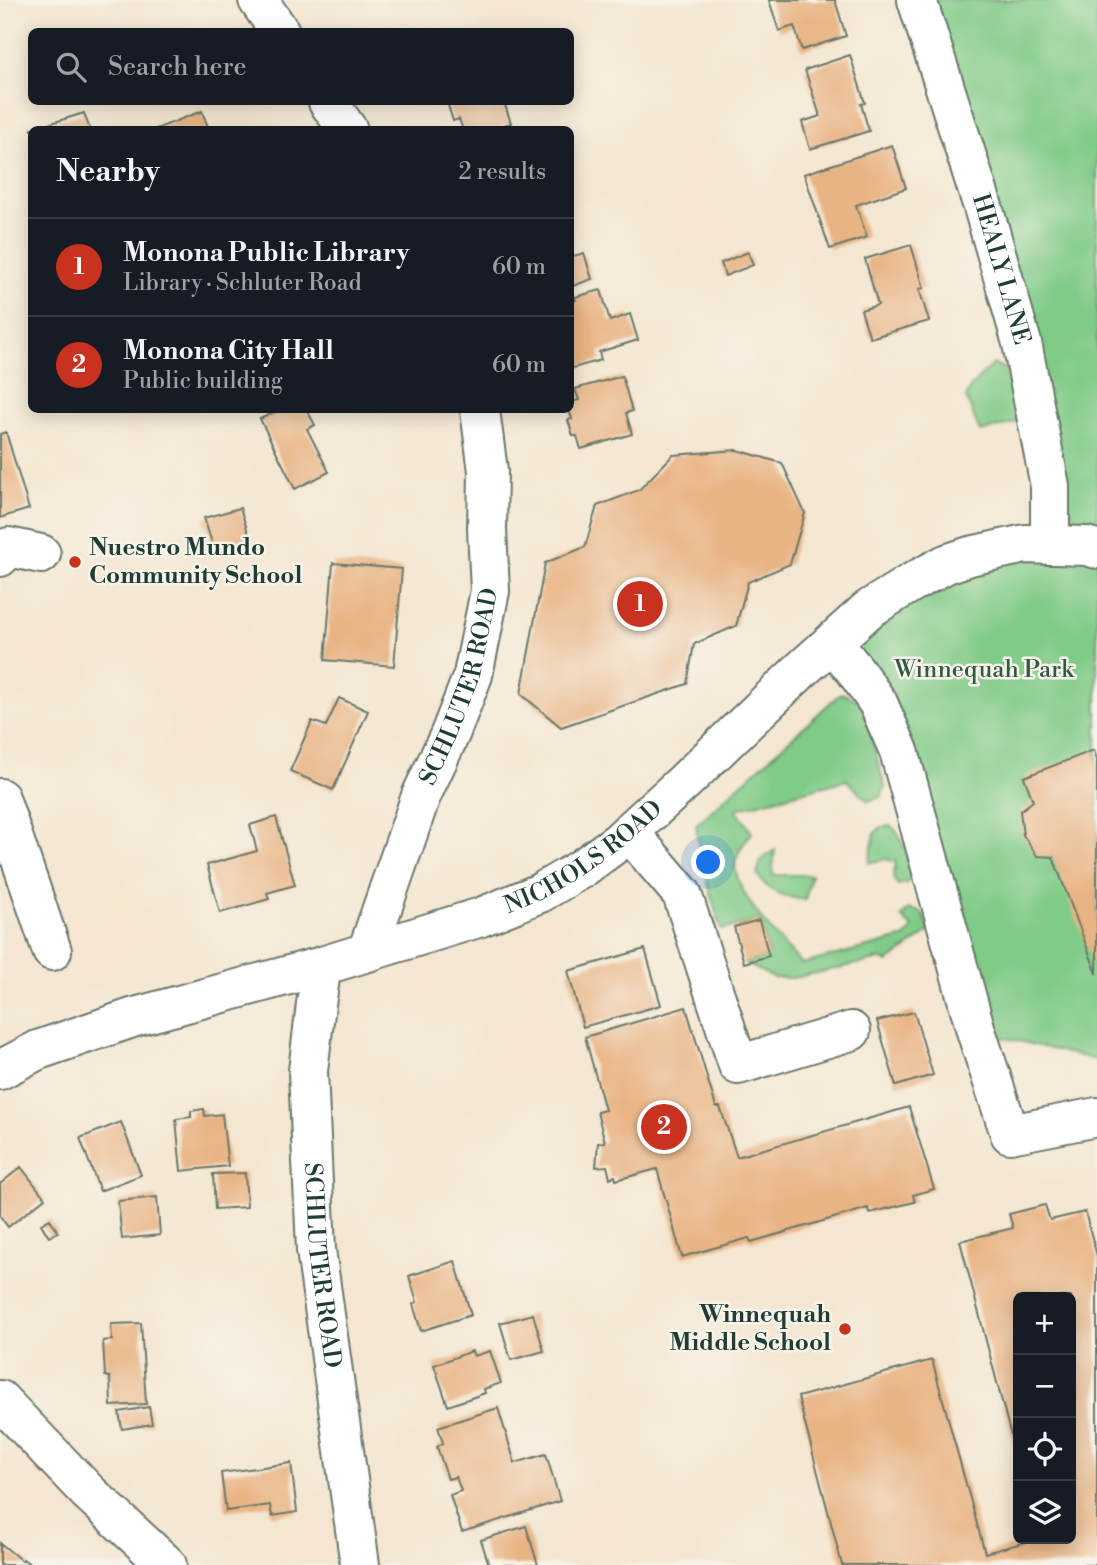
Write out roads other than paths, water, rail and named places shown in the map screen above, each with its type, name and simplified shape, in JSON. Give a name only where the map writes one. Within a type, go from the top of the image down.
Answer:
[{"type":"street","points":[[258,0],[277,28]]},
{"type":"street","name":"HEALY LANE","points":[[917,0],[983,207],[1021,343],[1050,486],[1050,545]]},
{"type":"street","points":[[330,105],[345,126]]},
{"type":"street","name":"SCHLUTER ROAD","points":[[367,952],[421,796],[450,734],[473,675],[490,591],[488,471],[480,413]]},
{"type":"street","name":"NICHOLS ROAD","points":[[0,1070],[38,1050],[135,1017],[367,952],[481,917],[540,893],[581,869],[618,842],[869,609],[946,564],[971,556],[1026,544],[1097,548]]},
{"type":"street","points":[[0,557],[9,547],[41,554]]},
{"type":"street","points":[[832,643],[878,703],[899,751],[976,1031],[1010,1134],[1097,1117]]},
{"type":"street","points":[[0,798],[52,951]]},
{"type":"street","points":[[629,832],[682,894],[738,1065],[851,1031]]},
{"type":"street","name":"SCHLUTER ROAD","points":[[322,965],[308,1071],[316,1250],[359,1565]]},
{"type":"street","points":[[0,1400],[88,1492],[167,1565]]},
{"type":"place","name":"Nuestro Mundo Community School","points":[[75,562]]},
{"type":"place","name":"Monona Public Library","points":[[640,604]]},
{"type":"place","name":"Monona City Hall","points":[[664,1127]]},
{"type":"place","name":"Winnequah Middle School","points":[[845,1329]]},
{"type":"park label","name":"Winnequah Park","points":[[984,670]]}]
